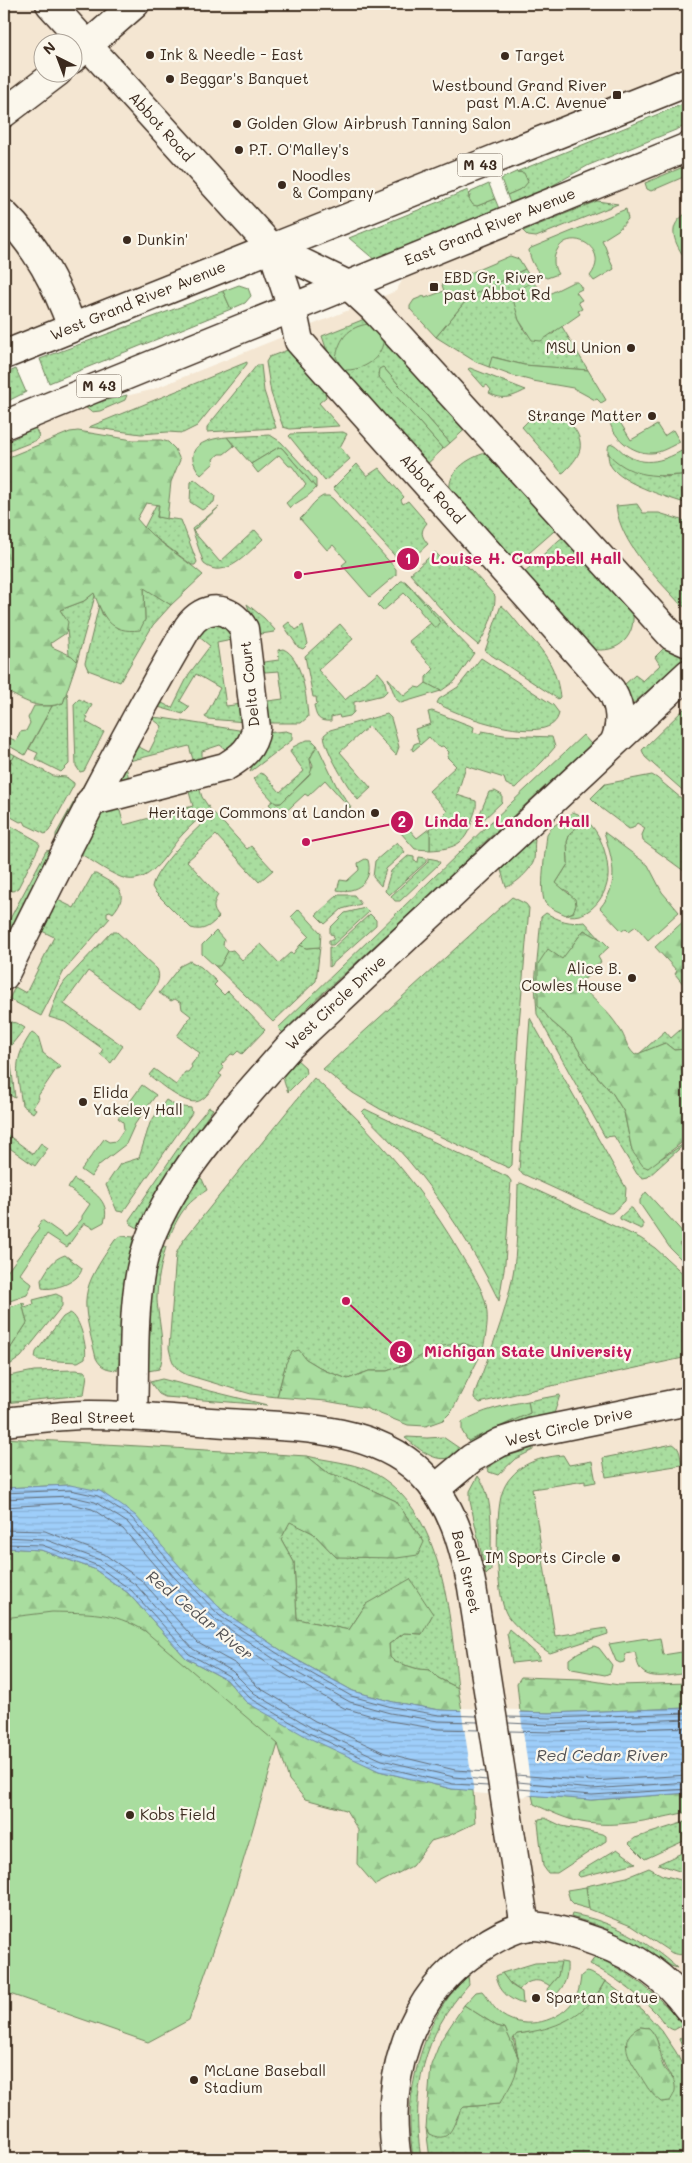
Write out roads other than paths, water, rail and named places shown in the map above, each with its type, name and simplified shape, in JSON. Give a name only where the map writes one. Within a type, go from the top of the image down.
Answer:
[{"type":"street","name":"Abbot Road","points":[[50,4],[68,32]]},
{"type":"street","points":[[82,50],[135,4]]},
{"type":"street","name":"Abbot Road","points":[[82,54],[272,248],[292,308],[299,341],[612,690],[620,719],[620,728],[615,741]]},
{"type":"street","points":[[4,113],[45,82]]},
{"type":"street","name":"M 43","points":[[272,248],[688,82]]},
{"type":"street","name":"East Grand River Avenue","points":[[292,308],[688,148]]},
{"type":"street","points":[[4,214],[20,230],[42,260],[72,327]]},
{"type":"street","points":[[272,248],[348,285],[380,315],[672,636],[688,643]]},
{"type":"street","name":"West Grand River Avenue","points":[[4,355],[272,248]]},
{"type":"street","name":"M 43","points":[[4,425],[292,308]]},
{"type":"street","name":"Delta Court","points":[[4,976],[90,802],[139,710],[193,621],[204,612],[212,610],[220,610],[235,617],[244,630],[256,728],[249,748],[240,759],[225,767],[90,802]]},
{"type":"street","name":"West Circle Drive","points":[[133,1416],[137,1298],[142,1267],[150,1238],[184,1174],[236,1108],[289,1047],[688,674]]},
{"type":"street","name":"West Circle Drive","points":[[435,1489],[472,1458],[501,1442],[530,1433],[688,1401]]},
{"type":"street","name":"Beal Street","points":[[4,1422],[89,1415],[133,1416],[292,1427],[348,1436],[376,1445],[400,1457],[419,1471],[435,1489],[453,1520],[464,1550],[524,1927]]},
{"type":"street","points":[[397,2159],[394,2103],[396,2079],[400,2058],[416,2018],[427,1999],[456,1967],[489,1943],[524,1927],[566,1932],[606,1945],[649,1969],[686,2000]]},
{"type":"water","name":"Red Cedar River","points":[[70,1485],[100,1491],[135,1515],[183,1570],[224,1612],[288,1655],[353,1691],[393,1702],[440,1710],[549,1713],[688,1708],[688,1793],[591,1800],[452,1789],[379,1771],[307,1737],[246,1702],[227,1680],[186,1658],[128,1593],[94,1569],[41,1550],[4,1548],[4,1488]]},
{"type":"place","name":"Ink & Needle - East","points":[[150,55]]},
{"type":"place","name":"Target","points":[[505,56]]},
{"type":"place","name":"Beggar's Banquet","points":[[170,79]]},
{"type":"place","name":"Westbound Grand River past M.A.C. Avenue","points":[[617,95]]},
{"type":"place","name":"Golden Glow Airbrush Tanning Salon","points":[[237,124]]},
{"type":"place","name":"P.T. O'Malley's","points":[[239,150]]},
{"type":"place","name":"Noodles & Company","points":[[282,185]]},
{"type":"place","name":"Dunkin'","points":[[127,240]]},
{"type":"place","name":"EBD Gr. River past Abbot Rd","points":[[434,287]]},
{"type":"place","name":"MSU Union","points":[[631,348]]},
{"type":"place","name":"Strange Matter","points":[[652,416]]},
{"type":"place","name":"Louise H. Campbell Hall","points":[[298,575]]},
{"type":"place","name":"Heritage Commons at Landon","points":[[375,813]]},
{"type":"place","name":"Linda E. Landon Hall","points":[[306,842]]},
{"type":"place","name":"Alice B. Cowles House","points":[[632,978]]},
{"type":"place","name":"Elida Yakeley Hall","points":[[83,1102]]},
{"type":"place","name":"Michigan State University","points":[[346,1301]]},
{"type":"place","name":"IM Sports Circle","points":[[616,1558]]},
{"type":"place","name":"Kobs Field","points":[[130,1815]]},
{"type":"place","name":"Spartan Statue","points":[[536,1998]]},
{"type":"place","name":"McLane Baseball Stadium","points":[[194,2080]]}]
